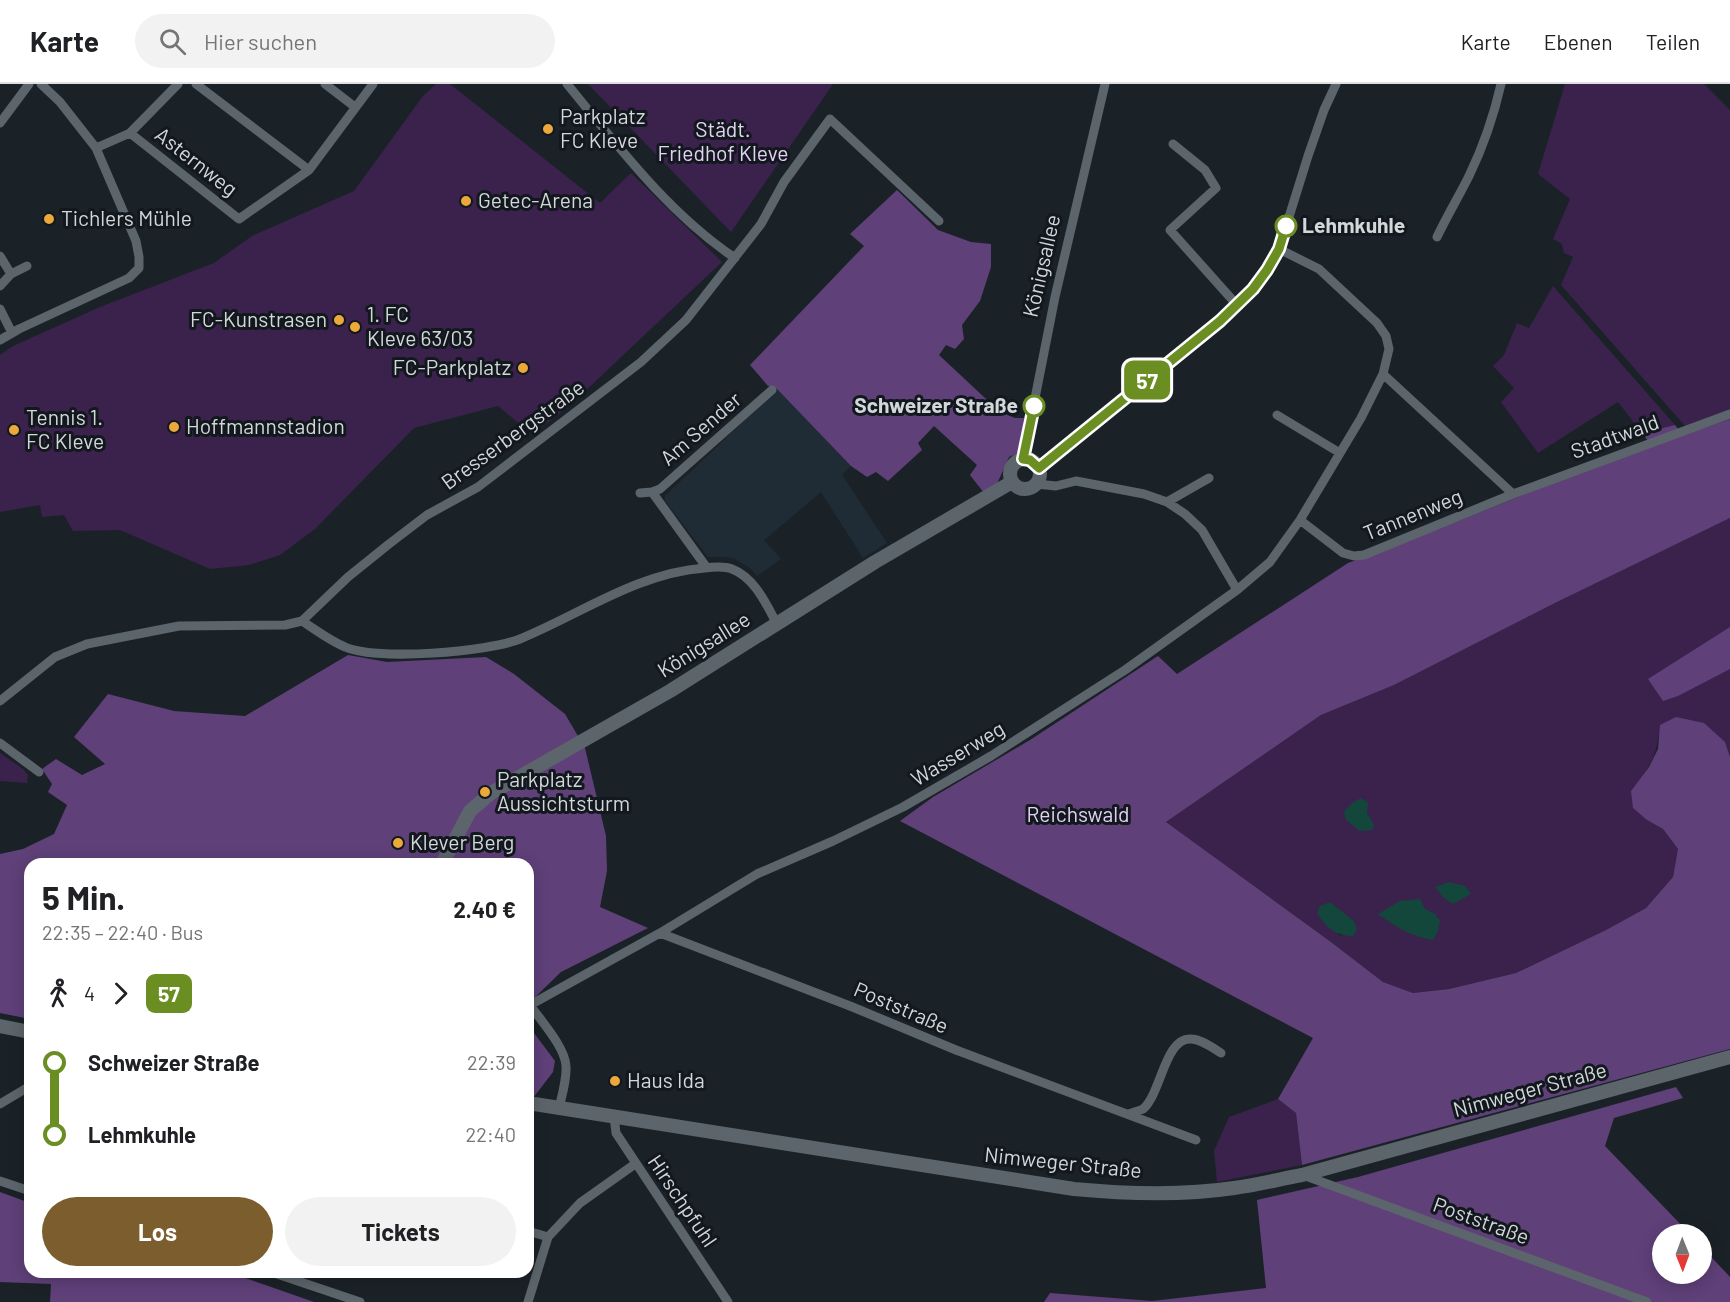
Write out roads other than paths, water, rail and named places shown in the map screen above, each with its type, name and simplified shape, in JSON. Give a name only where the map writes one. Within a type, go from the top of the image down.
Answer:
[{"type":"main road","points":[[1012,482],[1020,489],[1026,490],[1036,484],[1040,474],[1039,468],[1030,460],[1023,459]]},
{"type":"main road","name":"Königsallee","points":[[445,858],[470,811],[491,793],[660,697],[875,562],[1012,482],[1010,471],[1012,465],[1023,459]]},
{"type":"main road","points":[[0,1026],[24,1031]]},
{"type":"main road","name":"Nimweger Straße","points":[[534,1104],[1074,1189],[1123,1194],[1211,1191],[1302,1175],[1730,1057]]},
{"type":"street","points":[[0,123],[29,84]]},
{"type":"street","points":[[0,340],[129,278],[139,268],[136,241],[96,148],[60,102],[41,84]]},
{"type":"street","points":[[96,148],[130,133],[178,84]]},
{"type":"street","points":[[196,84],[309,170],[373,84]]},
{"type":"street","points":[[325,84],[355,107]]},
{"type":"street","points":[[567,84],[671,205],[719,248],[735,258]]},
{"type":"street","name":"Königsallee","points":[[1023,459],[1055,297],[1106,84]]},
{"type":"street","points":[[1039,468],[1220,321],[1253,289],[1279,249],[1311,146],[1336,84]]},
{"type":"street","points":[[1437,237],[1452,204],[1469,176],[1496,107],[1501,84]]},
{"type":"street","name":"Bresserbergstraße","points":[[302,621],[348,577],[389,544],[427,515],[478,487],[641,362],[686,320],[761,224],[784,182],[830,119],[939,221]]},
{"type":"street","name":"Asternweg","points":[[130,133],[239,219],[309,170]]},
{"type":"street","points":[[1173,144],[1205,170],[1216,188],[1170,230],[1237,305]]},
{"type":"street","points":[[1279,249],[1319,269],[1377,323],[1386,336],[1389,349],[1383,374],[1513,494]]},
{"type":"street","points":[[0,256],[11,274]]},
{"type":"street","points":[[0,286],[11,274],[27,266]]},
{"type":"street","points":[[0,309],[12,333]]},
{"type":"street","name":"Wasserweg","points":[[534,1003],[660,933],[757,874],[903,807],[991,756],[1125,670],[1237,590],[1270,562],[1300,520],[1383,374]]},
{"type":"street","name":"Am Sender","points":[[640,493],[660,489],[772,390]]},
{"type":"street","name":"Stadtwald","points":[[1513,494],[1730,414]]},
{"type":"street","points":[[1277,415],[1340,453]]},
{"type":"street","points":[[1167,502],[1209,478]]},
{"type":"street","points":[[1036,484],[1056,486],[1076,481],[1144,494],[1167,502],[1185,514],[1202,530],[1237,590]]},
{"type":"street","name":"Am Sender","points":[[652,492],[707,568]]},
{"type":"street","name":"Tannenweg","points":[[1300,520],[1343,553],[1354,556],[1364,555],[1513,494]]},
{"type":"street","points":[[0,702],[55,657],[87,644],[179,626],[285,625],[302,621],[345,648],[393,656],[484,648],[517,640],[652,577],[688,569],[731,569],[743,576],[756,588],[777,624]]},
{"type":"street","points":[[0,743],[39,772]]},
{"type":"street","name":"Poststraße","points":[[660,933],[854,1007],[978,1059],[1196,1140]]},
{"type":"street","name":"Wasserweg","points":[[534,1011],[564,1058],[566,1066],[559,1108]]},
{"type":"street","points":[[1129,1114],[1142,1109],[1156,1091],[1172,1049],[1184,1039],[1193,1038],[1221,1053]]},
{"type":"street","points":[[0,1104],[24,1090]]},
{"type":"street","name":"Hirschpfuhl","points":[[614,1116],[616,1133],[728,1302]]},
{"type":"street","points":[[528,1302],[548,1238],[580,1203],[635,1164]]},
{"type":"street","name":"Poststraße","points":[[1302,1175],[1647,1302]]},
{"type":"street","points":[[0,1181],[24,1189]]},
{"type":"street","points":[[534,1232],[548,1238]]},
{"type":"street","points":[[297,1278],[360,1302]]},
{"type":"place","name":"Parkplatz FC Kleve","points":[[548,129]]},
{"type":"place","name":"Getec-Arena","points":[[466,201]]},
{"type":"place","name":"Tichlers Mühle","points":[[49,219]]},
{"type":"place","name":"Lehmkuhle","points":[[1286,226]]},
{"type":"place","name":"FC-Kunstrasen","points":[[339,320]]},
{"type":"place","name":"1. FC Kleve 63/03","points":[[355,327]]},
{"type":"place","name":"FC-Parkplatz","points":[[523,368]]},
{"type":"place","name":"Schweizer Straße","points":[[1034,406]]},
{"type":"place","name":"Hoffmannstadion","points":[[174,427]]},
{"type":"place","name":"Tennis 1. FC Kleve","points":[[14,430]]},
{"type":"place","name":"Parkplatz Aussichtsturm","points":[[485,792]]},
{"type":"place","name":"Klever Berg","points":[[398,843]]},
{"type":"place","name":"Haus Ida","points":[[615,1081]]},
{"type":"park label","name":"Städt. Friedhof Kleve","points":[[723,142]]},
{"type":"park label","name":"Reichswald","points":[[1078,815]]}]
